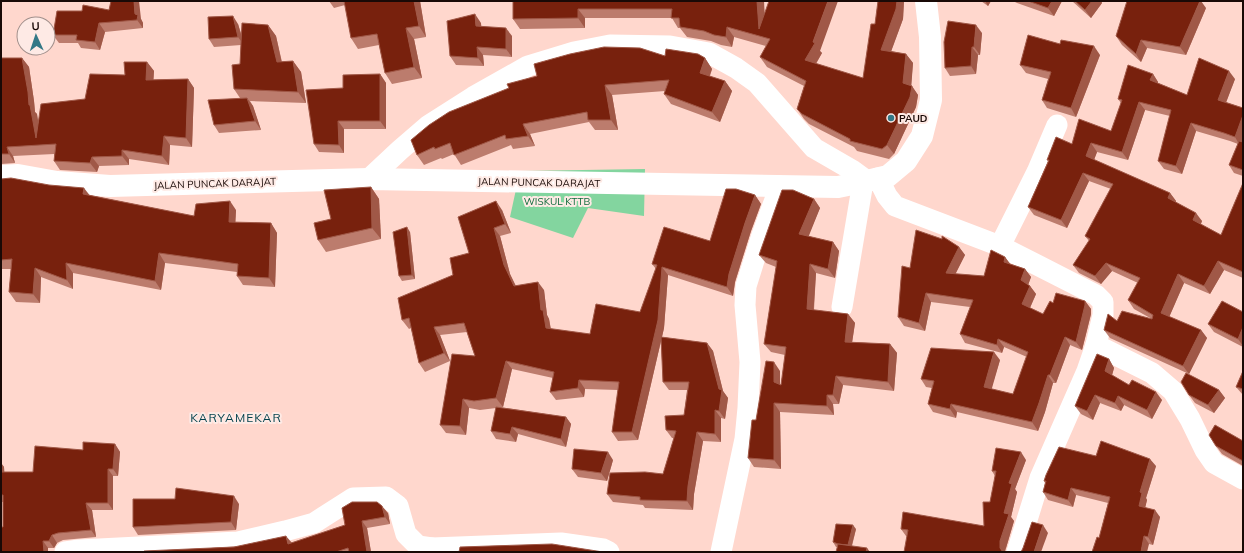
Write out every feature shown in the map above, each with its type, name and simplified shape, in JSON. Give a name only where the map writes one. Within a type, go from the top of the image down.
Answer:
[{"type":"street","name":"JALAN PUNCAK DARAJAT","points":[[1,176],[18,175],[57,182],[110,186],[369,179],[838,186],[870,180],[888,176],[906,161],[922,136],[931,100],[930,37],[926,1]]},
{"type":"street","points":[[369,179],[429,125],[473,97],[528,66],[574,52],[610,46],[670,46],[709,53],[736,68],[757,83],[814,148],[870,180],[895,206],[1000,246],[1099,297],[1103,302],[1103,315],[1096,345],[1040,478],[1017,552]]},
{"type":"street","points":[[1000,246],[1037,172],[1057,125]]},
{"type":"street","points":[[842,307],[870,180]]},
{"type":"street","points":[[721,552],[745,439],[748,408],[750,362],[745,305],[746,286],[762,235],[780,186]]},
{"type":"street","points":[[1096,345],[1152,373],[1173,391],[1190,419],[1205,450],[1214,463],[1243,479]]},
{"type":"street","points":[[65,552],[238,542],[314,523],[353,498],[386,497],[398,506],[406,534],[418,546],[428,550],[561,543],[603,549],[609,552]]},
{"type":"green space","name":"WISKUL KTTB","points":[[645,169],[644,216],[588,208],[573,238],[510,217],[520,171]]},
{"type":"building","points":[[111,1],[134,1],[135,14],[138,15],[137,20],[99,23],[95,42],[76,40],[77,35],[56,35],[57,11],[82,11],[83,5],[109,10]]},
{"type":"building","points":[[344,1],[414,1],[419,26],[406,28],[414,67],[385,73],[377,34],[351,38]]},
{"type":"building","points":[[513,1],[757,1],[759,29],[769,1],[828,1],[813,42],[815,43],[805,60],[863,78],[871,24],[875,24],[878,1],[897,1],[896,9],[881,50],[906,54],[903,83],[912,86],[910,97],[887,145],[882,149],[850,141],[850,139],[802,114],[797,109],[806,81],[760,57],[770,39],[727,27],[726,37],[680,27],[679,18],[671,18],[672,9],[578,9],[578,18],[513,19]]},
{"type":"building","points":[[1028,1],[1052,1],[1048,8]]},
{"type":"building","points":[[1075,1],[1092,1],[1085,10]]},
{"type":"building","points":[[1127,1],[1200,1],[1180,47],[1141,40],[1136,54],[1116,36]]},
{"type":"building","points":[[475,14],[476,26],[506,28],[506,49],[477,47],[478,58],[450,56],[447,21]]},
{"type":"building","points":[[233,16],[238,37],[209,39],[208,17]]},
{"type":"building","points":[[948,21],[976,25],[974,47],[972,47],[971,66],[945,68],[944,42]]},
{"type":"building","points":[[242,23],[268,25],[277,62],[293,61],[298,92],[234,89],[232,65],[240,64]]},
{"type":"building","points":[[1028,35],[1060,44],[1061,40],[1094,46],[1071,108],[1042,100],[1051,72],[1020,65]]},
{"type":"building","points":[[604,47],[640,48],[665,56],[666,49],[698,54],[705,58],[700,73],[725,81],[712,112],[664,94],[669,80],[605,85],[611,120],[588,120],[587,112],[523,124],[528,136],[506,139],[505,135],[454,155],[450,143],[435,149],[434,147],[417,155],[411,140],[429,125],[449,112],[509,88],[507,84],[537,76],[534,64],[570,54]]},
{"type":"building","points":[[1,58],[22,58],[29,105],[36,138],[41,104],[85,99],[90,74],[125,75],[124,62],[147,62],[146,80],[188,79],[186,138],[164,136],[162,156],[122,150],[122,156],[92,157],[90,163],[54,161],[56,144],[7,147],[9,154],[1,154]]},
{"type":"building","points":[[1199,58],[1229,71],[1218,100],[1243,108],[1243,115],[1235,137],[1191,123],[1176,166],[1158,161],[1171,110],[1139,102],[1122,152],[1091,143],[1086,156],[1170,193],[1168,198],[1196,213],[1193,220],[1221,235],[1243,183],[1243,272],[1218,261],[1204,286],[1178,274],[1161,313],[1201,330],[1183,366],[1104,330],[1108,314],[1117,321],[1122,311],[1152,319],[1153,315],[1128,300],[1140,278],[1106,263],[1095,276],[1073,265],[1090,239],[1085,236],[1113,184],[1083,173],[1061,220],[1028,207],[1049,160],[1047,160],[1056,137],[1072,144],[1079,119],[1111,131],[1122,100],[1118,99],[1128,65],[1153,74],[1150,80],[1187,95]]},
{"type":"building","points":[[380,74],[380,121],[338,121],[339,145],[314,144],[306,90],[343,88],[343,75]]},
{"type":"building","points":[[247,98],[255,121],[214,125],[208,100]]},
{"type":"building","points":[[1239,141],[1243,142],[1243,170],[1229,165]]},
{"type":"building","points":[[11,178],[49,185],[84,188],[83,194],[194,216],[196,204],[230,201],[229,222],[271,223],[269,278],[237,276],[238,264],[159,253],[155,281],[66,263],[67,280],[35,268],[33,294],[9,292],[12,259],[1,260],[1,179]]},
{"type":"building","points":[[371,187],[372,228],[318,240],[314,223],[331,219],[324,190]]},
{"type":"building","points":[[726,189],[736,189],[755,195],[729,274],[727,287],[662,267],[658,320],[632,432],[612,432],[619,382],[579,380],[578,388],[550,392],[554,372],[506,361],[496,398],[474,401],[463,399],[460,426],[440,425],[452,354],[475,356],[464,323],[434,327],[444,353],[419,363],[409,318],[402,320],[398,298],[453,275],[450,258],[469,253],[458,217],[496,201],[505,224],[494,228],[504,265],[514,286],[538,282],[541,310],[543,310],[546,328],[590,334],[596,304],[640,312],[657,265],[652,264],[664,227],[710,241]]},
{"type":"building","points":[[782,190],[793,190],[814,199],[799,234],[833,242],[828,269],[810,264],[807,309],[848,314],[845,342],[890,344],[888,382],[836,376],[833,395],[827,395],[827,406],[774,403],[774,460],[748,458],[752,420],[756,420],[766,361],[774,362],[774,382],[781,385],[786,347],[764,344],[777,261],[759,255]]},
{"type":"building","points":[[407,227],[412,275],[399,276],[393,232]]},
{"type":"building","points":[[916,230],[942,239],[942,236],[959,247],[946,273],[984,276],[991,250],[1005,257],[1004,262],[1025,269],[1021,280],[1030,286],[1022,304],[1043,314],[1050,301],[1053,303],[1056,293],[1085,301],[1076,342],[1065,337],[1050,375],[1048,375],[1032,422],[951,404],[950,409],[928,404],[934,381],[921,379],[931,348],[994,352],[984,387],[1013,394],[1028,352],[998,339],[997,345],[960,334],[973,300],[926,293],[919,323],[898,317],[902,266],[910,268]]},
{"type":"building","points":[[1222,301],[1243,312],[1243,327],[1238,339],[1208,324]]},
{"type":"building","points":[[661,337],[707,343],[719,389],[722,390],[719,411],[715,410],[715,434],[697,432],[687,501],[640,500],[640,497],[607,494],[610,473],[645,472],[663,474],[676,431],[666,430],[665,416],[684,415],[689,382],[663,382]]},
{"type":"building","points":[[1097,354],[1109,359],[1105,371],[1129,385],[1132,380],[1156,392],[1147,410],[1118,396],[1115,403],[1095,395],[1087,411],[1075,406]]},
{"type":"building","points":[[1243,371],[1243,389],[1236,387]]},
{"type":"building","points":[[1186,373],[1219,390],[1208,405],[1189,395],[1181,382]]},
{"type":"building","points":[[496,407],[566,417],[561,439],[512,427],[510,434],[491,431]]},
{"type":"building","points":[[1215,425],[1243,441],[1243,461],[1216,446],[1209,435]]},
{"type":"building","points":[[1101,441],[1150,459],[1140,492],[1142,493],[1139,506],[1155,510],[1148,537],[1144,536],[1141,552],[1092,552],[1097,537],[1099,538],[1110,497],[1071,488],[1068,500],[1043,492],[1046,475],[1059,447],[1096,456]]},
{"type":"building","points":[[83,442],[115,444],[113,469],[108,469],[108,503],[86,503],[91,530],[58,533],[52,535],[49,541],[43,541],[44,552],[1,552],[3,495],[1,495],[1,472],[33,472],[35,446],[83,450]]},
{"type":"building","points":[[996,448],[1021,452],[1009,483],[1012,484],[1004,513],[1009,514],[1000,541],[1000,548],[1003,552],[904,552],[908,530],[901,529],[903,512],[984,526],[983,502],[990,502],[996,471],[992,471]]},
{"type":"building","points":[[574,449],[608,452],[601,473],[572,469]]},
{"type":"building","points":[[176,488],[234,496],[231,522],[133,527],[133,499],[175,499]]},
{"type":"building","points":[[352,502],[377,502],[382,506],[385,517],[362,521],[367,552],[349,552],[348,548],[336,552],[144,552],[234,547],[286,536],[288,544],[345,525],[342,508]]},
{"type":"building","points":[[1032,522],[1043,525],[1034,552],[1021,552],[1023,548]]},
{"type":"building","points":[[836,524],[853,525],[848,545],[833,542]]},
{"type":"building","points":[[552,544],[603,552],[459,552],[460,547]]},
{"type":"building","points":[[838,544],[867,548],[866,552],[836,552]]},
{"type":"place","name":"PAUD","points":[[891,118]]},
{"type":"district","name":"KARYAMEKAR","points":[[236,418]]}]
